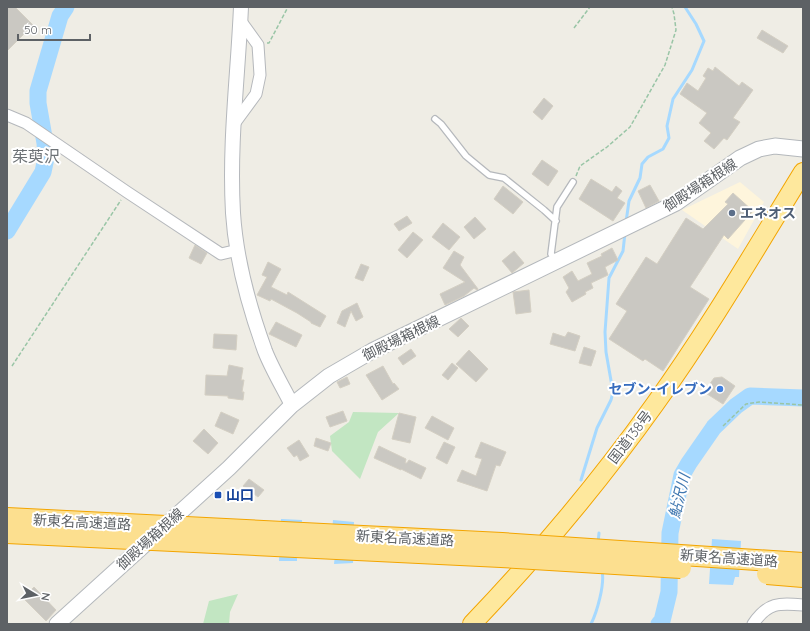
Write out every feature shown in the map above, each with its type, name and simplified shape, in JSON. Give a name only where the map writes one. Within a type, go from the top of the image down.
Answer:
[{"type":"highway","name":"国道138号","points":[[472,624],[553,534],[604,472],[655,404],[726,300],[803,172]]},
{"type":"highway","name":"新東名高速道路","points":[[7,518],[502,543],[803,562]]},
{"type":"highway","name":"新東名高速道路","points":[[7,533],[509,558],[803,577]]},
{"type":"main road","name":"御殿場箱根線","points":[[57,624],[229,468],[292,405],[328,376],[372,351],[558,262],[676,203],[740,158],[759,149],[775,146],[803,149]]},
{"type":"street","points":[[234,124],[256,94],[260,75],[258,45],[240,14]]},
{"type":"street","points":[[240,14],[232,173],[233,214],[239,261],[250,308],[265,353],[292,405]]},
{"type":"street","points":[[7,115],[26,123],[221,254],[238,250]]},
{"type":"street","points":[[753,624],[761,613],[773,606],[784,603],[803,605]]},
{"type":"lane","points":[[435,119],[441,124],[466,156],[489,175],[504,178],[556,221]]},
{"type":"lane","points":[[558,262],[551,254],[557,207],[573,182]]},
{"type":"path","points":[[258,45],[269,43],[288,7]]},
{"type":"path","points":[[574,28],[590,7]]},
{"type":"path","points":[[573,182],[580,166],[607,147],[630,127],[665,65],[676,30],[672,7]]},
{"type":"path","points":[[12,366],[127,192]]},
{"type":"path","points":[[723,426],[746,404],[760,402],[803,405]]},
{"type":"shaded area","points":[[740,182],[764,202],[738,249],[682,210]]},
{"type":"green space","points":[[353,412],[399,413],[378,432],[360,479],[332,451],[330,436],[349,422]]},
{"type":"green space","points":[[238,594],[230,612],[229,624],[203,624],[209,601]]},
{"type":"water","points":[[281,519],[302,520],[301,553],[297,554],[297,561],[279,561]]},
{"type":"water","points":[[333,520],[354,522],[353,563],[334,564],[335,555],[330,554]]},
{"type":"water","points":[[712,539],[741,541],[739,577],[735,577],[733,585],[709,584]]},
{"type":"building","points":[[7,7],[15,7],[33,25],[7,51]]},
{"type":"building","points":[[762,30],[788,46],[783,53],[757,38]]},
{"type":"building","points":[[715,67],[739,86],[742,82],[753,90],[733,118],[740,122],[727,140],[724,138],[714,149],[704,141],[711,133],[699,123],[707,113],[680,94],[687,83],[698,91],[706,78],[703,76],[708,68],[713,71]]},
{"type":"building","points":[[544,98],[553,106],[542,120],[533,112]]},
{"type":"building","points":[[542,160],[558,171],[548,186],[532,174]]},
{"type":"building","points":[[591,179],[612,192],[616,186],[622,191],[617,198],[625,203],[613,221],[579,199]]},
{"type":"building","points":[[650,185],[659,201],[646,208],[638,191]]},
{"type":"building","points":[[503,186],[523,202],[513,214],[494,199]]},
{"type":"building","points":[[733,193],[753,211],[728,239],[724,235],[690,287],[709,299],[663,371],[645,359],[643,361],[609,339],[627,311],[616,304],[646,257],[657,264],[686,218],[703,229],[728,204],[725,202]]},
{"type":"building","points":[[407,216],[412,223],[399,231],[394,224]]},
{"type":"building","points":[[475,217],[486,229],[474,239],[464,227]]},
{"type":"building","points":[[443,223],[460,237],[449,250],[432,237]]},
{"type":"building","points":[[413,232],[423,240],[407,258],[398,250]]},
{"type":"building","points":[[195,245],[207,253],[201,264],[189,258]]},
{"type":"building","points":[[612,248],[618,260],[605,267],[608,275],[591,283],[593,288],[572,302],[566,292],[569,288],[563,277],[572,271],[578,281],[592,274],[587,263],[602,256],[601,254]]},
{"type":"building","points":[[454,251],[464,257],[460,265],[478,289],[477,290],[474,288],[464,296],[445,305],[440,294],[465,282],[443,268]]},
{"type":"building","points":[[514,251],[524,263],[512,273],[502,261]]},
{"type":"building","points":[[268,262],[281,269],[271,287],[287,295],[288,292],[326,316],[320,327],[271,299],[270,301],[257,295],[267,277],[262,275]]},
{"type":"building","points":[[361,264],[369,267],[363,281],[355,278]]},
{"type":"building","points":[[529,290],[531,312],[516,314],[513,292]]},
{"type":"building","points":[[357,303],[363,317],[356,321],[351,311],[345,327],[337,323],[342,311]]},
{"type":"building","points":[[461,318],[469,326],[458,337],[449,329]]},
{"type":"building","points":[[276,322],[302,335],[296,347],[269,334]]},
{"type":"building","points":[[568,332],[580,336],[575,351],[550,344],[553,333],[565,337]]},
{"type":"building","points":[[214,334],[237,335],[236,350],[213,348]]},
{"type":"building","points":[[584,347],[596,351],[591,366],[579,363]]},
{"type":"building","points":[[411,349],[416,356],[403,365],[398,358]]},
{"type":"building","points":[[469,350],[488,369],[476,382],[456,364]]},
{"type":"building","points":[[452,363],[458,368],[448,380],[442,375]]},
{"type":"building","points":[[229,365],[243,368],[241,380],[244,380],[242,392],[244,392],[243,400],[228,398],[228,396],[205,395],[206,375],[227,376]]},
{"type":"building","points":[[383,366],[393,384],[394,383],[399,389],[382,400],[366,375]]},
{"type":"building","points":[[347,377],[350,384],[340,388],[337,382]]},
{"type":"building","name":"セブン-イレブン","points":[[722,377],[735,386],[723,404],[704,392],[714,378]]},
{"type":"building","points":[[343,411],[347,421],[330,427],[326,417]]},
{"type":"building","points":[[221,412],[239,420],[233,434],[215,426]]},
{"type":"building","points":[[399,413],[416,417],[410,443],[392,439]]},
{"type":"building","points":[[432,416],[454,428],[448,440],[425,428]]},
{"type":"building","points":[[204,429],[218,443],[208,454],[193,441]]},
{"type":"building","points":[[316,438],[331,443],[328,451],[314,446]]},
{"type":"building","points":[[299,440],[309,456],[300,461],[297,455],[294,457],[287,448]]},
{"type":"building","points":[[444,442],[455,447],[447,464],[436,458]]},
{"type":"building","points":[[481,442],[506,452],[500,466],[496,465],[487,491],[457,481],[462,470],[476,476],[482,459],[475,457]]},
{"type":"building","points":[[379,446],[406,459],[405,463],[409,460],[426,468],[421,479],[374,458]]},
{"type":"building","points":[[249,479],[264,490],[258,497],[243,486]]},
{"type":"building","points":[[34,587],[56,610],[46,621],[23,598]]},
{"type":"waterway","points":[[7,231],[43,172],[46,158],[38,103],[38,91],[60,16],[66,7]]},
{"type":"waterway","points":[[626,222],[629,201],[640,178],[642,164],[648,157],[663,149],[669,138],[667,126],[673,99],[692,70],[704,41],[696,24],[685,7]]},
{"type":"waterway","points":[[581,480],[597,428],[611,400],[613,392],[606,352],[605,332],[609,278],[623,251],[625,233]]},
{"type":"waterway","name":"鮎沢川","points":[[659,624],[662,621],[669,592],[670,533],[682,475],[689,463],[714,427],[736,406],[750,396],[803,398]]},
{"type":"waterway","points":[[598,543],[599,533]]},
{"type":"waterway","points":[[591,624],[600,598],[603,577],[602,571]]},
{"type":"place","name":"エネオス","points":[[732,213]]},
{"type":"place","name":"セブン-イレブン","points":[[720,389]]},
{"type":"place","name":"山口","points":[[218,495]]},
{"type":"district","name":"茱萸沢","points":[[36,156]]}]
